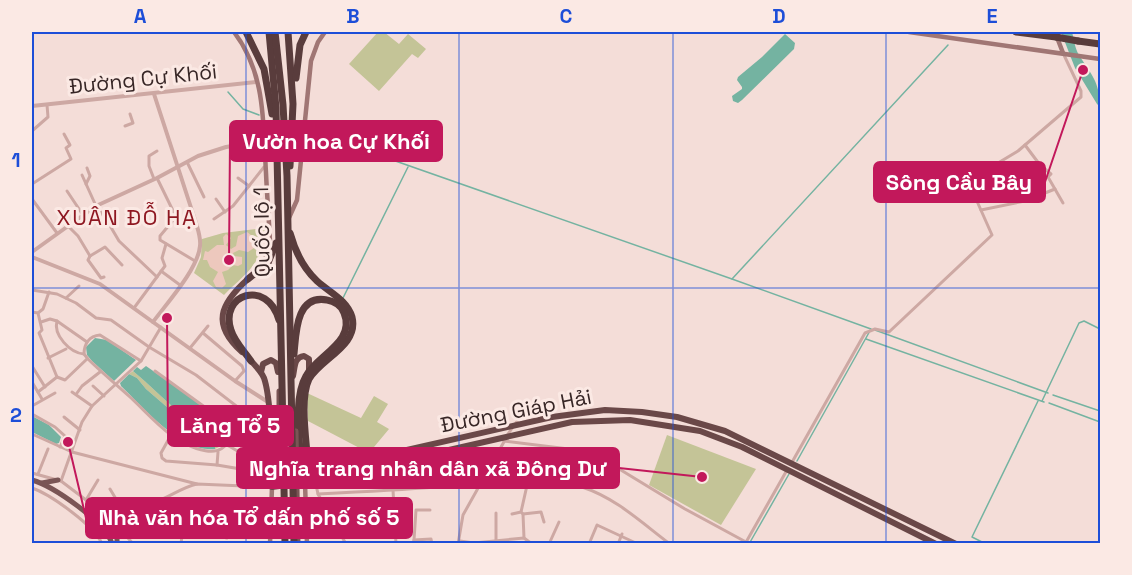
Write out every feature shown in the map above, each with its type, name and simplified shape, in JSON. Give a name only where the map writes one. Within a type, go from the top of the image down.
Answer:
[{"type":"highway","points":[[246,32],[255,47],[266,75],[277,165]]},
{"type":"highway","name":"Quốc lộ 1","points":[[269,32],[276,108],[282,353],[283,543]]},
{"type":"highway","name":"Quốc lộ 1","points":[[275,32],[283,105],[287,189],[296,543]]},
{"type":"highway","points":[[288,32],[293,104]]},
{"type":"highway","points":[[287,189],[298,60],[300,45],[306,32]]},
{"type":"highway","points":[[1016,32],[1056,34],[1101,44]]},
{"type":"highway","points":[[287,222],[295,248],[308,271],[347,306],[352,324],[351,335],[313,374],[306,388],[309,471],[305,483]]},
{"type":"highway","points":[[272,487],[269,469],[268,402],[265,380],[261,372],[230,340],[222,318],[225,303],[248,279],[263,268],[272,256],[278,229]]},
{"type":"highway","points":[[251,361],[238,344],[230,328],[229,313],[236,301],[249,295],[264,297],[274,308],[281,328]]},
{"type":"highway","points":[[291,388],[296,327],[302,309],[317,299],[332,301],[344,313],[346,324],[344,334],[309,371],[301,387],[301,467],[309,471]]},
{"type":"highway","points":[[291,388],[298,358],[304,356],[309,359],[309,371]]},
{"type":"highway","points":[[261,372],[262,364],[269,360],[275,362],[278,372]]},
{"type":"highway","name":"Đường Giáp Hải","points":[[269,469],[309,471],[516,423],[590,411],[642,412],[677,417],[725,430],[956,543]]},
{"type":"highway","name":"Đường Giáp Hải","points":[[272,487],[305,483],[572,422],[630,420],[700,431],[742,447],[936,543]]},
{"type":"main road","points":[[234,32],[249,55],[258,82],[267,141],[270,242],[267,255],[260,267],[248,279]]},
{"type":"main road","points":[[287,222],[294,211],[297,200],[300,136],[311,61],[318,42],[325,32]]},
{"type":"main road","points":[[909,32],[1101,59]]},
{"type":"main road","points":[[1056,34],[1065,54]]},
{"type":"main road","points":[[281,431],[278,372],[282,353]]},
{"type":"main road","points":[[32,480],[54,489],[99,524],[109,535],[112,543]]},
{"type":"main road","points":[[42,483],[60,481]]},
{"type":"main road","points":[[305,483],[307,543]]},
{"type":"main road","points":[[270,543],[272,487]]},
{"type":"main road","points":[[116,523],[117,543]]},
{"type":"street","points":[[953,190],[1025,145],[1081,97],[1081,91],[1065,54]]},
{"type":"street","name":"Đường Cự Khối","points":[[32,106],[258,82]]},
{"type":"street","points":[[153,322],[180,285],[200,249],[200,236],[154,94]]},
{"type":"street","points":[[32,131],[48,117],[46,104]]},
{"type":"street","points":[[125,126],[133,123],[130,114]]},
{"type":"street","points":[[32,184],[71,159],[66,148],[70,145],[64,134]]},
{"type":"street","points":[[267,141],[226,147],[198,156],[156,179],[96,206],[32,252],[33,257],[91,279],[268,402]]},
{"type":"street","points":[[1025,145],[1040,165],[1051,174],[1048,177],[1063,203]]},
{"type":"street","points":[[157,151],[149,156],[149,166],[178,221]]},
{"type":"street","points":[[1000,161],[1014,203]]},
{"type":"street","points":[[187,162],[204,197]]},
{"type":"street","points":[[214,219],[234,206],[266,166]]},
{"type":"street","points":[[86,184],[90,176],[87,168]]},
{"type":"street","points":[[82,175],[96,206],[119,241],[157,277]]},
{"type":"street","points":[[238,178],[249,187]]},
{"type":"street","points":[[506,438],[585,451],[746,543],[865,333],[875,329],[889,332],[992,235],[968,181]]},
{"type":"street","points":[[981,210],[1041,196],[1055,189]]},
{"type":"street","points":[[67,192],[83,215]]},
{"type":"street","points":[[32,199],[57,233]]},
{"type":"street","points":[[216,200],[226,213]]},
{"type":"street","points":[[175,218],[159,237],[161,241],[195,261]]},
{"type":"street","points":[[109,224],[115,219]]},
{"type":"street","points":[[68,226],[90,256]]},
{"type":"street","points":[[134,308],[165,264],[162,257],[166,244]]},
{"type":"street","points":[[104,277],[101,278],[88,260],[90,256],[105,247],[122,265]]},
{"type":"street","points":[[161,271],[180,285]]},
{"type":"street","points":[[66,298],[79,286]]},
{"type":"street","points":[[32,290],[49,292],[66,298],[96,318],[111,320],[196,375],[268,428]]},
{"type":"street","points":[[32,312],[38,313],[43,309],[49,292]]},
{"type":"street","points":[[38,313],[42,330],[39,333],[57,377],[65,380],[88,359]]},
{"type":"street","points":[[41,322],[50,319],[57,321],[87,342]]},
{"type":"street","points":[[57,321],[56,327],[63,340],[74,352],[84,354],[100,372],[171,435],[200,450],[218,451],[227,445],[230,432],[224,421],[155,371]]},
{"type":"street","points":[[190,348],[208,326]]},
{"type":"street","points":[[60,481],[80,429],[92,406],[141,361],[161,327]]},
{"type":"street","points":[[202,333],[242,366],[244,370],[235,381]]},
{"type":"street","points":[[84,354],[87,342],[100,336],[141,361]]},
{"type":"street","points":[[48,358],[66,350]]},
{"type":"street","points":[[32,366],[45,387]]},
{"type":"street","points":[[92,406],[75,392],[100,372]]},
{"type":"street","points":[[38,392],[57,377]]},
{"type":"street","points":[[32,382],[42,399]]},
{"type":"street","points":[[93,386],[104,396]]},
{"type":"street","points":[[32,406],[55,393]]},
{"type":"street","points":[[32,414],[55,427],[65,436],[60,447]]},
{"type":"street","points":[[64,417],[80,429]]},
{"type":"street","points":[[459,542],[463,515],[516,423]]},
{"type":"street","points":[[32,434],[72,452],[197,484],[272,487]]},
{"type":"street","points":[[171,435],[161,453],[163,459],[171,463],[217,465],[262,473],[269,469]]},
{"type":"street","points":[[227,445],[269,469]]},
{"type":"street","points":[[38,474],[48,449]]},
{"type":"street","points":[[217,465],[218,451]]},
{"type":"street","points":[[262,473],[269,469]]},
{"type":"street","points":[[309,471],[318,494],[346,543]]},
{"type":"street","points":[[32,473],[60,481],[116,523],[133,543]]},
{"type":"street","points":[[86,500],[98,480]]},
{"type":"street","points":[[318,494],[520,480],[577,486],[593,491],[631,514],[670,543]]},
{"type":"street","points":[[524,538],[522,513],[528,481]]},
{"type":"street","points":[[116,523],[125,514],[197,484]]},
{"type":"street","points":[[32,488],[50,496],[93,530],[102,543]]},
{"type":"street","points":[[110,489],[125,514]]},
{"type":"street","points":[[393,490],[396,543]]},
{"type":"street","points":[[182,543],[185,510],[208,500]]},
{"type":"street","points":[[430,510],[416,510],[414,542],[431,539],[432,543]]},
{"type":"street","points":[[512,514],[542,512],[544,522]]},
{"type":"street","points":[[496,513],[496,540]]},
{"type":"street","points":[[549,543],[559,522]]},
{"type":"street","points":[[589,543],[597,525],[622,534],[638,543]]},
{"type":"street","points":[[184,528],[227,538]]},
{"type":"street","points":[[618,543],[622,534]]},
{"type":"street","points":[[449,543],[524,538],[532,543]]},
{"type":"street","points":[[151,543],[156,543]]},
{"type":"shaded area","points":[[378,32],[384,32],[399,44],[408,34],[426,49],[418,58],[412,54],[379,91],[349,64]]},
{"type":"shaded area","points":[[1061,32],[1072,32],[1078,53],[1097,85],[1100,107],[1075,68]]},
{"type":"shaded area","points":[[785,34],[795,43],[794,49],[742,100],[738,103],[733,101],[732,96],[742,89],[737,80],[738,77]]},
{"type":"shaded area","points":[[265,228],[264,240],[257,259],[247,273],[224,295],[194,273],[201,257],[202,239],[223,233]]},
{"type":"shaded area","points":[[247,232],[255,238],[254,248],[248,252],[239,250],[233,253],[234,256],[242,257],[242,264],[233,265],[222,272],[226,284],[222,288],[216,287],[213,281],[218,272],[210,267],[207,260],[203,260],[205,251],[208,252],[217,245],[224,245],[223,237],[226,234],[231,238],[226,245],[231,249],[236,246],[238,236]]},
{"type":"shaded area","points":[[95,338],[107,340],[136,360],[114,381],[87,355],[86,347]]},
{"type":"shaded area","points":[[146,366],[215,414],[225,426],[227,437],[222,437],[185,416],[133,371],[137,367],[141,370]]},
{"type":"shaded area","points":[[133,371],[180,413],[214,430],[222,437],[227,437],[225,444],[215,449],[215,445],[196,427],[182,420],[146,389],[137,378],[129,374]]},
{"type":"shaded area","points":[[129,374],[137,378],[146,389],[182,420],[196,427],[215,445],[215,449],[189,444],[176,437],[152,417],[121,386],[120,383]]},
{"type":"shaded area","points":[[307,393],[361,418],[374,396],[388,404],[377,422],[389,429],[369,453],[308,421]]},
{"type":"shaded area","points":[[32,416],[49,425],[61,437],[59,443],[56,444],[32,432]]},
{"type":"shaded area","points":[[667,435],[756,469],[721,525],[649,485]]},
{"type":"waterway","points":[[797,461],[871,329],[732,279],[948,45]]},
{"type":"waterway","points":[[228,92],[243,109],[259,115]]},
{"type":"waterway","points":[[307,130],[732,279]]},
{"type":"waterway","points":[[343,298],[408,167]]},
{"type":"waterway","points":[[1042,401],[1079,323],[1084,321],[1100,329]]},
{"type":"waterway","points":[[875,330],[1048,393]]},
{"type":"waterway","points":[[866,339],[1044,402]]},
{"type":"waterway","points":[[1053,395],[1100,411]]},
{"type":"waterway","points":[[986,544],[972,537],[1038,401]]},
{"type":"waterway","points":[[1049,403],[1100,422]]},
{"type":"waterway","points":[[749,544],[789,474]]},
{"type":"tunnel","points":[[269,140],[298,136]]},
{"type":"place","name":"Sông Cầu Bây","points":[[1083,70]]},
{"type":"place","name":"Vườn hoa Cự Khối","points":[[229,260]]},
{"type":"place","name":"Lăng Tổ 5","points":[[167,318]]},
{"type":"place","name":"Nhà văn hóa Tổ dấn phố số 5","points":[[68,442]]},
{"type":"place","name":"Nghĩa trang nhân dân xã Đông Dư","points":[[702,477]]},
{"type":"district","name":"XUÂN ĐỖ HẠ","points":[[127,217]]}]
